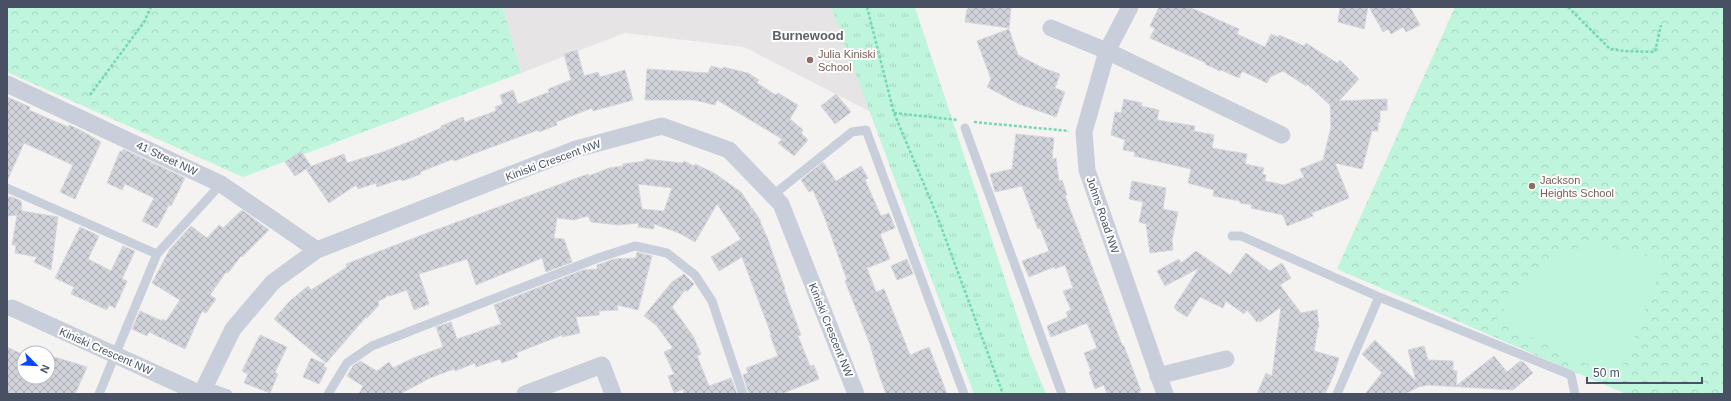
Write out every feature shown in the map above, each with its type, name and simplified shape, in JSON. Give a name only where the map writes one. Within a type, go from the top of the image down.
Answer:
[{"type":"street","name":"Johns Road NW","points":[[1130,7],[1107,51],[1084,132],[1088,170],[1165,394]]},
{"type":"street","points":[[1051,28],[1107,51],[1282,135]]},
{"type":"street","name":"41 Street NW","points":[[7,84],[221,184],[317,250]]},
{"type":"street","name":"Kiniski Crescent NW","points":[[12,308],[114,354],[202,391],[233,329],[273,282],[317,250],[576,149],[662,126],[729,150],[781,204],[856,394]]},
{"type":"street","points":[[1158,376],[1226,359]]},
{"type":"street","points":[[526,394],[602,365],[613,394]]},
{"type":"lane","points":[[967,123],[1062,394]]},
{"type":"lane","points":[[773,195],[852,132],[866,130],[964,394]]},
{"type":"lane","points":[[99,394],[114,354],[157,254],[221,184]]},
{"type":"lane","points":[[7,188],[157,254]]},
{"type":"lane","points":[[1232,236],[1241,236],[1379,297],[1571,375],[1575,394]]},
{"type":"lane","points":[[328,394],[347,363],[372,346],[598,258],[635,246],[667,254],[695,275],[712,301],[744,394]]},
{"type":"lane","points":[[1337,394],[1379,297]]},
{"type":"lane","points":[[202,391],[228,394]]},
{"type":"path","points":[[90,95],[144,22],[151,7]]},
{"type":"path","points":[[867,7],[894,113],[936,213],[1003,394]]},
{"type":"path","points":[[1479,7],[1486,7]]},
{"type":"path","points":[[1568,7],[1610,49],[1655,52],[1661,25]]},
{"type":"path","points":[[894,113],[967,123],[1084,132]]},
{"type":"shaded area","name":"Julia Kiniski School","points":[[503,7],[831,7],[871,112],[744,47],[625,33],[521,73]]},
{"type":"green space","points":[[7,7],[503,7],[521,73],[243,177],[7,72]]},
{"type":"green space","points":[[831,7],[915,7],[1030,355],[1046,394],[974,394]]},
{"type":"green space","name":"Jackson Heights School","points":[[1455,7],[1724,7],[1724,394],[1626,394],[1337,269]]},
{"type":"green space","points":[[1591,243],[1665,260],[1623,365],[1604,372],[1496,320],[1525,281],[1553,259]]},
{"type":"building","points":[[968,7],[1011,7],[1009,28],[965,22]]},
{"type":"building","points":[[1159,7],[1189,7],[1239,29],[1237,34],[1265,47],[1271,34],[1278,37],[1279,35],[1304,46],[1306,43],[1337,63],[1340,60],[1359,79],[1339,101],[1387,99],[1387,110],[1380,111],[1378,131],[1372,131],[1362,169],[1335,163],[1349,198],[1312,213],[1313,216],[1287,226],[1283,215],[1251,208],[1252,205],[1240,203],[1240,201],[1213,196],[1214,190],[1188,183],[1191,169],[1134,156],[1135,152],[1123,150],[1125,140],[1111,135],[1115,112],[1121,113],[1124,99],[1142,103],[1141,106],[1159,110],[1157,120],[1195,126],[1194,131],[1214,135],[1212,148],[1247,154],[1245,164],[1264,168],[1262,174],[1266,175],[1265,181],[1284,185],[1304,177],[1300,169],[1323,160],[1331,127],[1330,105],[1307,84],[1306,86],[1283,71],[1270,77],[1267,83],[1242,71],[1239,78],[1221,70],[1220,71],[1205,64],[1206,63],[1150,38],[1155,28],[1150,26]]},
{"type":"building","points":[[1340,7],[1368,7],[1364,29],[1338,22]]},
{"type":"building","points":[[1369,7],[1410,7],[1420,25],[1406,32],[1403,27],[1391,34],[1388,29],[1383,32]]},
{"type":"building","points":[[1009,29],[1018,55],[1043,68],[1060,74],[1055,88],[1065,92],[1056,117],[1019,104],[987,87],[991,79],[977,41]]},
{"type":"building","points":[[577,50],[584,76],[598,72],[600,77],[625,70],[633,100],[593,111],[592,108],[556,122],[557,125],[539,132],[538,130],[454,161],[453,159],[402,181],[401,179],[377,187],[376,183],[358,189],[356,185],[329,203],[306,169],[295,176],[285,162],[301,151],[311,166],[309,167],[344,154],[347,163],[383,152],[416,139],[463,117],[465,122],[496,111],[495,107],[503,104],[500,95],[513,90],[518,104],[549,92],[548,89],[571,80],[564,54]]},
{"type":"building","points":[[711,66],[723,69],[723,67],[748,73],[759,80],[757,83],[776,95],[778,93],[798,105],[790,119],[803,130],[801,133],[808,140],[794,156],[778,143],[782,139],[717,100],[715,105],[694,100],[645,100],[647,69],[708,73]]},
{"type":"building","points":[[836,94],[851,112],[835,124],[821,106]]},
{"type":"building","points":[[7,97],[30,107],[29,110],[68,127],[69,125],[101,142],[75,199],[60,192],[73,165],[24,143],[7,181]]},
{"type":"building","points":[[1016,134],[1054,138],[1052,159],[1056,158],[1059,181],[1062,180],[1067,195],[1065,196],[1122,345],[1124,346],[1141,391],[1139,391],[1140,394],[1107,394],[1104,385],[1095,389],[1089,372],[1091,371],[1084,353],[1097,348],[1087,323],[1051,337],[1047,326],[1068,317],[1066,312],[1071,310],[1063,291],[1073,288],[1065,265],[1055,269],[1054,267],[1029,277],[1022,261],[1049,251],[1040,228],[1038,229],[1022,186],[995,192],[990,174],[1012,169]]},
{"type":"building","points":[[123,149],[185,178],[171,206],[169,205],[157,228],[142,221],[154,198],[125,184],[122,190],[107,183],[120,151],[122,152]]},
{"type":"building","points":[[645,159],[683,163],[684,161],[694,166],[695,164],[714,173],[741,192],[751,207],[750,209],[752,208],[761,221],[760,222],[767,237],[801,335],[798,336],[810,366],[814,365],[819,379],[781,394],[749,394],[743,375],[748,373],[746,368],[778,356],[742,257],[719,271],[711,257],[741,239],[717,204],[695,242],[679,233],[654,224],[654,229],[638,227],[639,223],[619,225],[591,222],[588,216],[574,220],[557,218],[554,238],[564,239],[572,262],[546,272],[542,258],[476,285],[467,259],[419,274],[429,304],[414,310],[407,290],[390,296],[388,295],[378,301],[379,305],[367,318],[366,317],[326,363],[274,319],[290,301],[308,286],[311,290],[347,267],[346,264],[588,174],[589,176],[609,168],[623,166],[623,164],[645,161]],"holes":[[[638,184],[672,188],[664,211],[642,209]]]},
{"type":"building","points":[[823,162],[836,181],[861,166],[868,178],[865,180],[881,216],[889,213],[895,228],[880,234],[890,259],[867,268],[876,292],[884,289],[910,355],[929,347],[947,394],[886,394],[870,344],[845,281],[847,280],[824,216],[813,190],[809,192],[801,180]]},
{"type":"building","points":[[1132,181],[1166,188],[1163,209],[1178,212],[1172,240],[1173,250],[1150,253],[1146,224],[1139,222],[1143,202],[1129,199]]},
{"type":"building","points":[[7,197],[12,197],[21,201],[22,211],[58,217],[51,270],[34,262],[37,257],[15,253],[16,245],[12,245],[17,215],[7,216]]},
{"type":"building","points":[[242,210],[269,230],[242,257],[241,256],[228,273],[226,272],[210,295],[216,299],[206,313],[202,311],[185,349],[149,332],[147,336],[132,329],[140,311],[162,321],[162,319],[166,321],[180,300],[152,283],[170,249],[191,226],[207,238],[219,225],[223,228]]},
{"type":"building","points":[[80,227],[99,236],[88,259],[111,271],[123,246],[135,251],[122,279],[127,281],[115,308],[109,305],[107,310],[71,294],[74,287],[55,278]]},
{"type":"building","points":[[1196,251],[1230,275],[1246,253],[1270,271],[1282,263],[1291,278],[1280,285],[1301,313],[1317,310],[1319,327],[1314,351],[1339,358],[1325,394],[1257,394],[1266,373],[1272,376],[1281,307],[1260,322],[1259,320],[1257,322],[1247,310],[1244,314],[1226,301],[1223,308],[1200,297],[1187,317],[1176,310],[1174,307],[1199,268],[1165,286],[1157,271],[1179,259],[1181,263]]},
{"type":"building","points":[[637,252],[652,256],[638,310],[617,305],[618,310],[599,311],[599,315],[576,317],[580,333],[562,337],[562,335],[516,353],[518,357],[502,363],[500,359],[476,367],[475,363],[455,371],[454,369],[430,378],[400,394],[359,394],[363,386],[347,376],[353,366],[360,361],[377,371],[389,362],[393,368],[413,358],[443,347],[436,327],[451,322],[457,339],[501,324],[494,305],[583,270],[597,269],[597,265],[614,259],[636,258]]},
{"type":"building","points":[[907,259],[913,274],[897,280],[891,266]]},
{"type":"building","points":[[684,274],[694,284],[687,292],[685,290],[672,307],[693,336],[701,354],[697,356],[709,386],[731,378],[737,394],[684,394],[683,389],[674,393],[668,376],[674,374],[664,352],[673,348],[656,325],[644,316],[672,282]]},
{"type":"building","points":[[260,335],[287,347],[275,372],[278,374],[270,393],[244,383],[248,374],[242,371]]},
{"type":"building","points":[[1375,340],[1416,381],[1408,350],[1424,346],[1428,360],[1453,361],[1453,370],[1457,371],[1456,386],[1494,356],[1507,372],[1520,361],[1523,362],[1533,373],[1513,390],[1428,385],[1418,387],[1405,394],[1365,394],[1382,373],[1362,354]]},
{"type":"building","points":[[7,347],[16,351],[16,385],[56,385],[56,357],[87,367],[75,394],[7,394]]},
{"type":"building","points":[[311,358],[325,364],[323,366],[327,368],[319,384],[303,377]]},
{"type":"place","name":"Julia Kiniski School","points":[[810,60]]},
{"type":"place","name":"Jackson Heights School","points":[[1532,186]]},
{"type":"district","name":"Burnewood","points":[[808,35]]}]
